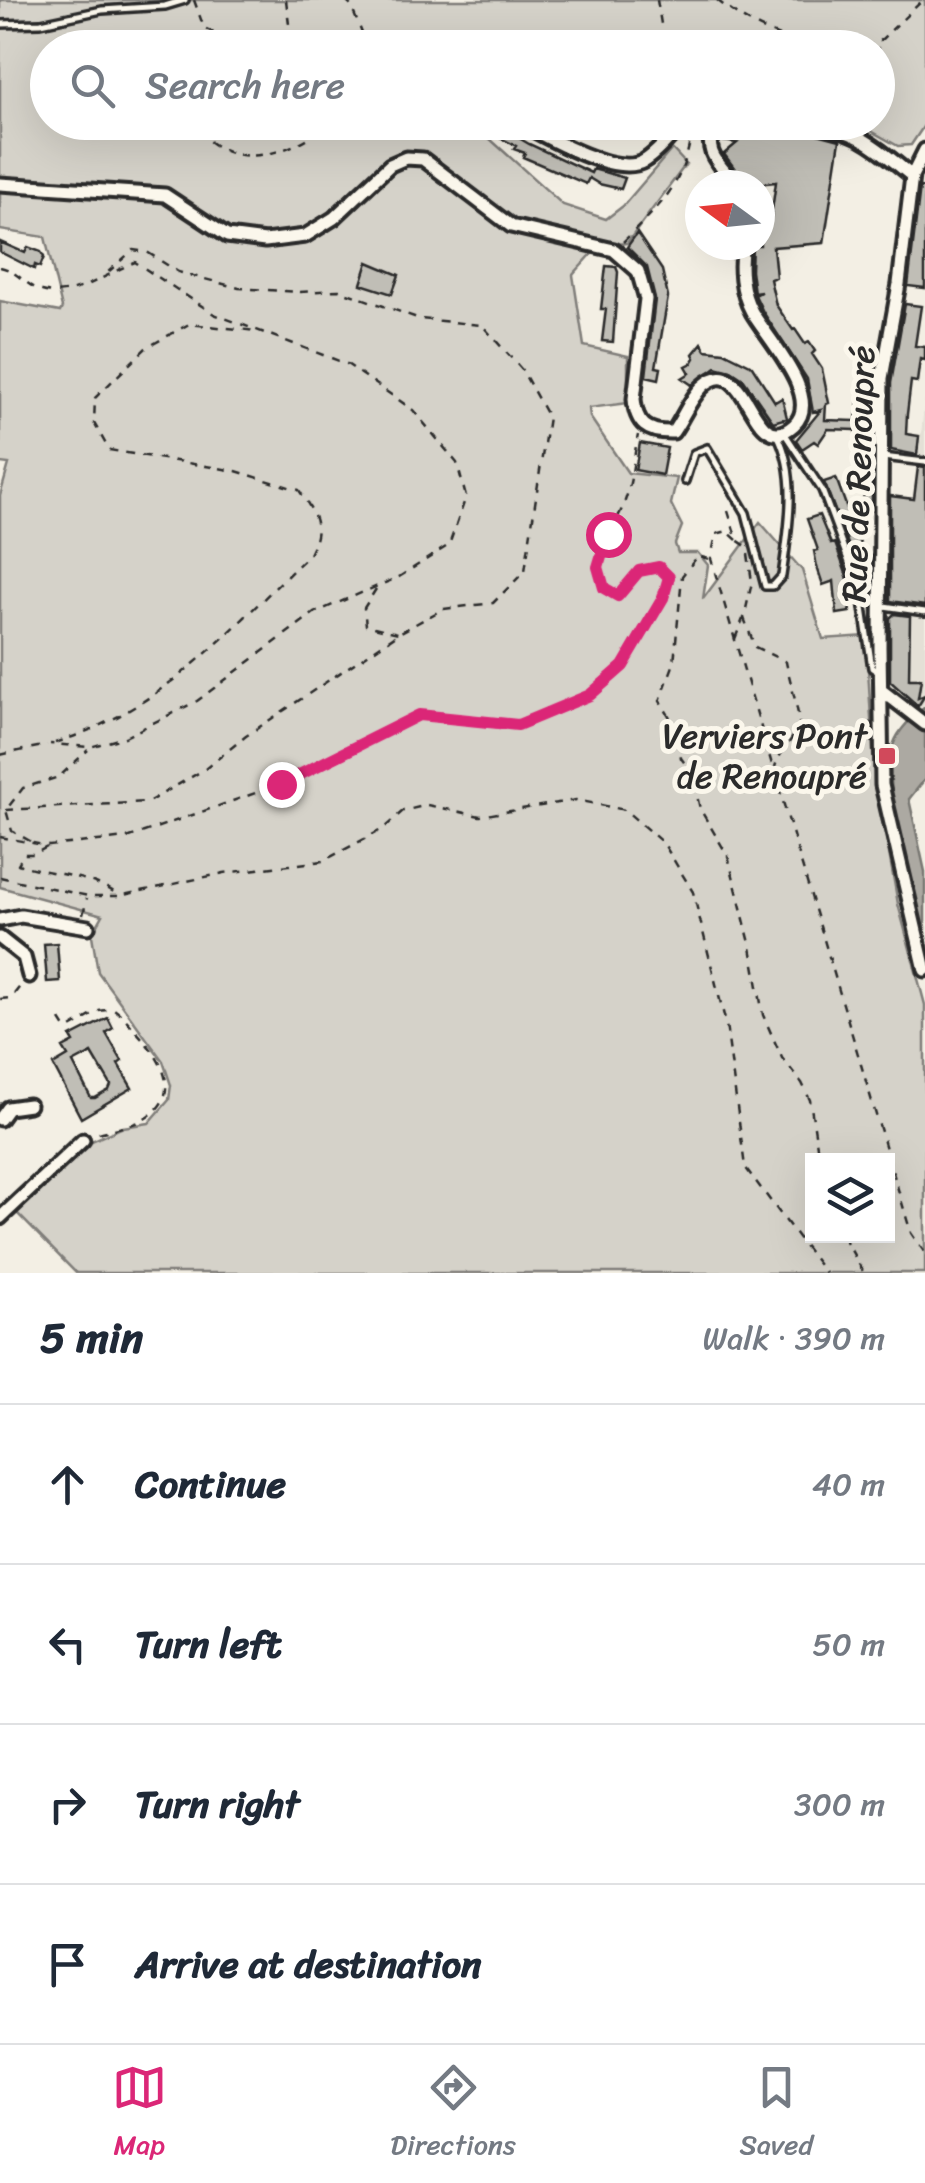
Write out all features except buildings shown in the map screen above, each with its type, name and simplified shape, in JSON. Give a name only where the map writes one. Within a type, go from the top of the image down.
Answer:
[{"type":"street","points":[[553,140],[572,150],[632,165],[643,162],[666,140]]},
{"type":"street","points":[[710,140],[709,151],[724,170]]},
{"type":"street","points":[[868,140],[912,176]]},
{"type":"street","name":"Rue de Renoupré","points":[[925,150],[912,176],[899,284],[882,378],[880,456],[882,785],[925,970]]},
{"type":"street","points":[[0,184],[165,195],[228,236],[265,241],[305,236],[334,218],[390,165],[406,158],[422,159],[511,226],[614,250],[638,271],[646,299],[634,399],[641,423],[656,432],[672,432],[704,385],[724,379],[737,386],[768,432],[780,432],[800,416],[800,389],[750,309],[741,280],[743,260]]},
{"type":"street","points":[[881,690],[925,724]]},
{"type":"street","points":[[0,920],[21,916],[84,926]]},
{"type":"street","points":[[0,938],[24,957],[29,976]]},
{"type":"street","points":[[0,1118],[8,1108],[29,1105]]},
{"type":"street","points":[[0,1218],[83,1140]]},
{"type":"lane","points":[[0,24],[41,23],[102,10],[165,6],[184,0]]},
{"type":"lane","points":[[685,481],[694,453],[707,448],[746,513],[761,574],[766,586],[773,586],[782,576],[789,493],[780,432]]},
{"type":"lane","points":[[780,432],[822,490],[862,601],[872,668],[881,674]]},
{"type":"lane","points":[[880,456],[925,462]]},
{"type":"lane","points":[[880,606],[925,612]]},
{"type":"path","points":[[194,0],[208,30]]},
{"type":"path","points":[[286,0],[290,30]]},
{"type":"path","points":[[345,0],[361,30]]},
{"type":"path","points":[[658,0],[662,30]]},
{"type":"path","points":[[717,0],[764,30]]},
{"type":"path","points":[[891,30],[923,0]]},
{"type":"path","points":[[208,140],[225,151],[272,155],[307,140]]},
{"type":"path","points":[[625,240],[680,178],[690,140]]},
{"type":"path","points":[[6,810],[148,802],[205,770],[246,736],[399,633],[443,609],[493,603],[525,570],[548,418],[522,370],[482,325],[420,319],[338,290],[239,288],[178,272],[148,252],[133,250],[107,274]]},
{"type":"path","points":[[0,267],[10,269],[44,292],[73,291],[134,262],[214,314],[347,364],[413,410],[457,463],[466,496],[450,545],[399,577],[314,613],[197,702],[124,738],[90,747],[50,744]]},
{"type":"path","points":[[0,755],[84,734],[136,708],[194,666],[308,556],[318,537],[315,515],[300,490],[236,471],[109,450],[94,423],[94,398],[118,372],[146,348],[189,324],[263,331]]},
{"type":"path","points":[[0,837],[50,846],[127,838],[281,784],[419,715],[518,725],[590,695],[623,666],[663,598],[669,577],[659,567],[639,571],[618,596],[604,588],[598,567],[608,534],[628,494],[641,423]]},
{"type":"path","points":[[728,511],[737,540]]},
{"type":"path","points":[[735,639],[752,582],[746,544],[727,531],[716,534],[711,559],[911,1233],[925,1253]]},
{"type":"path","points":[[711,559],[698,556],[682,576],[674,663],[660,700],[676,727],[681,758],[692,773],[700,809],[728,856],[763,1015],[782,1058],[810,1100],[818,1153]]},
{"type":"path","points":[[378,586],[364,608],[366,625],[399,633]]},
{"type":"path","points":[[744,618],[755,648],[786,662],[790,692],[801,714],[798,728],[781,748],[774,771]]},
{"type":"path","points":[[6,810],[24,788],[60,777],[90,747]]},
{"type":"path","points":[[0,877],[88,896],[119,896],[224,873],[323,861],[383,829],[403,811],[427,805],[480,816],[576,800],[625,810],[664,844],[693,892],[726,1024],[745,1167],[825,1273]]},
{"type":"path","points":[[6,810],[12,831],[31,842]]},
{"type":"path","points":[[50,846],[24,854],[18,864],[88,880],[119,896]]},
{"type":"path","points":[[84,926],[88,896]]},
{"type":"path","points":[[0,999],[11,998],[29,976]]},
{"type":"path","points":[[60,1020],[69,1028],[99,1011],[114,1010],[148,1046],[164,1067],[168,1080],[160,1105],[144,1120],[83,1140]]},
{"type":"path","points":[[848,1243],[864,1273]]},
{"type":"shaded area","points":[[0,0],[925,0],[925,124],[911,145],[898,146],[887,140],[895,140],[895,30],[30,30],[30,140],[491,140],[563,205],[606,219],[623,206],[672,149],[686,164],[627,243],[599,246],[573,275],[584,346],[628,356],[628,403],[589,408],[590,417],[628,473],[677,478],[671,504],[682,526],[675,544],[678,553],[698,553],[708,565],[703,599],[760,522],[802,570],[823,639],[866,636],[874,768],[898,904],[925,1005],[925,1273],[76,1273],[13,1209],[78,1147],[123,1127],[149,1123],[169,1100],[171,1085],[163,1061],[98,972],[92,935],[103,915],[0,887],[0,496],[9,464],[0,463],[0,301],[60,312],[45,237],[0,230]]},
{"type":"shaded area","points":[[925,398],[925,704],[920,708],[925,712],[909,720],[895,707],[888,678],[888,496],[914,498]]},
{"type":"shaded area","points":[[925,707],[925,779],[909,799],[925,872],[925,936],[901,843],[891,770],[897,738]]},
{"type":"place","name":"Verviers Pont de Renoupré","points":[[887,756]]},
{"type":"route","points":[[281,784],[419,715],[518,725],[590,695],[623,666],[663,598],[669,577],[659,567],[639,571],[618,596],[604,588],[598,567],[608,534]]}]
